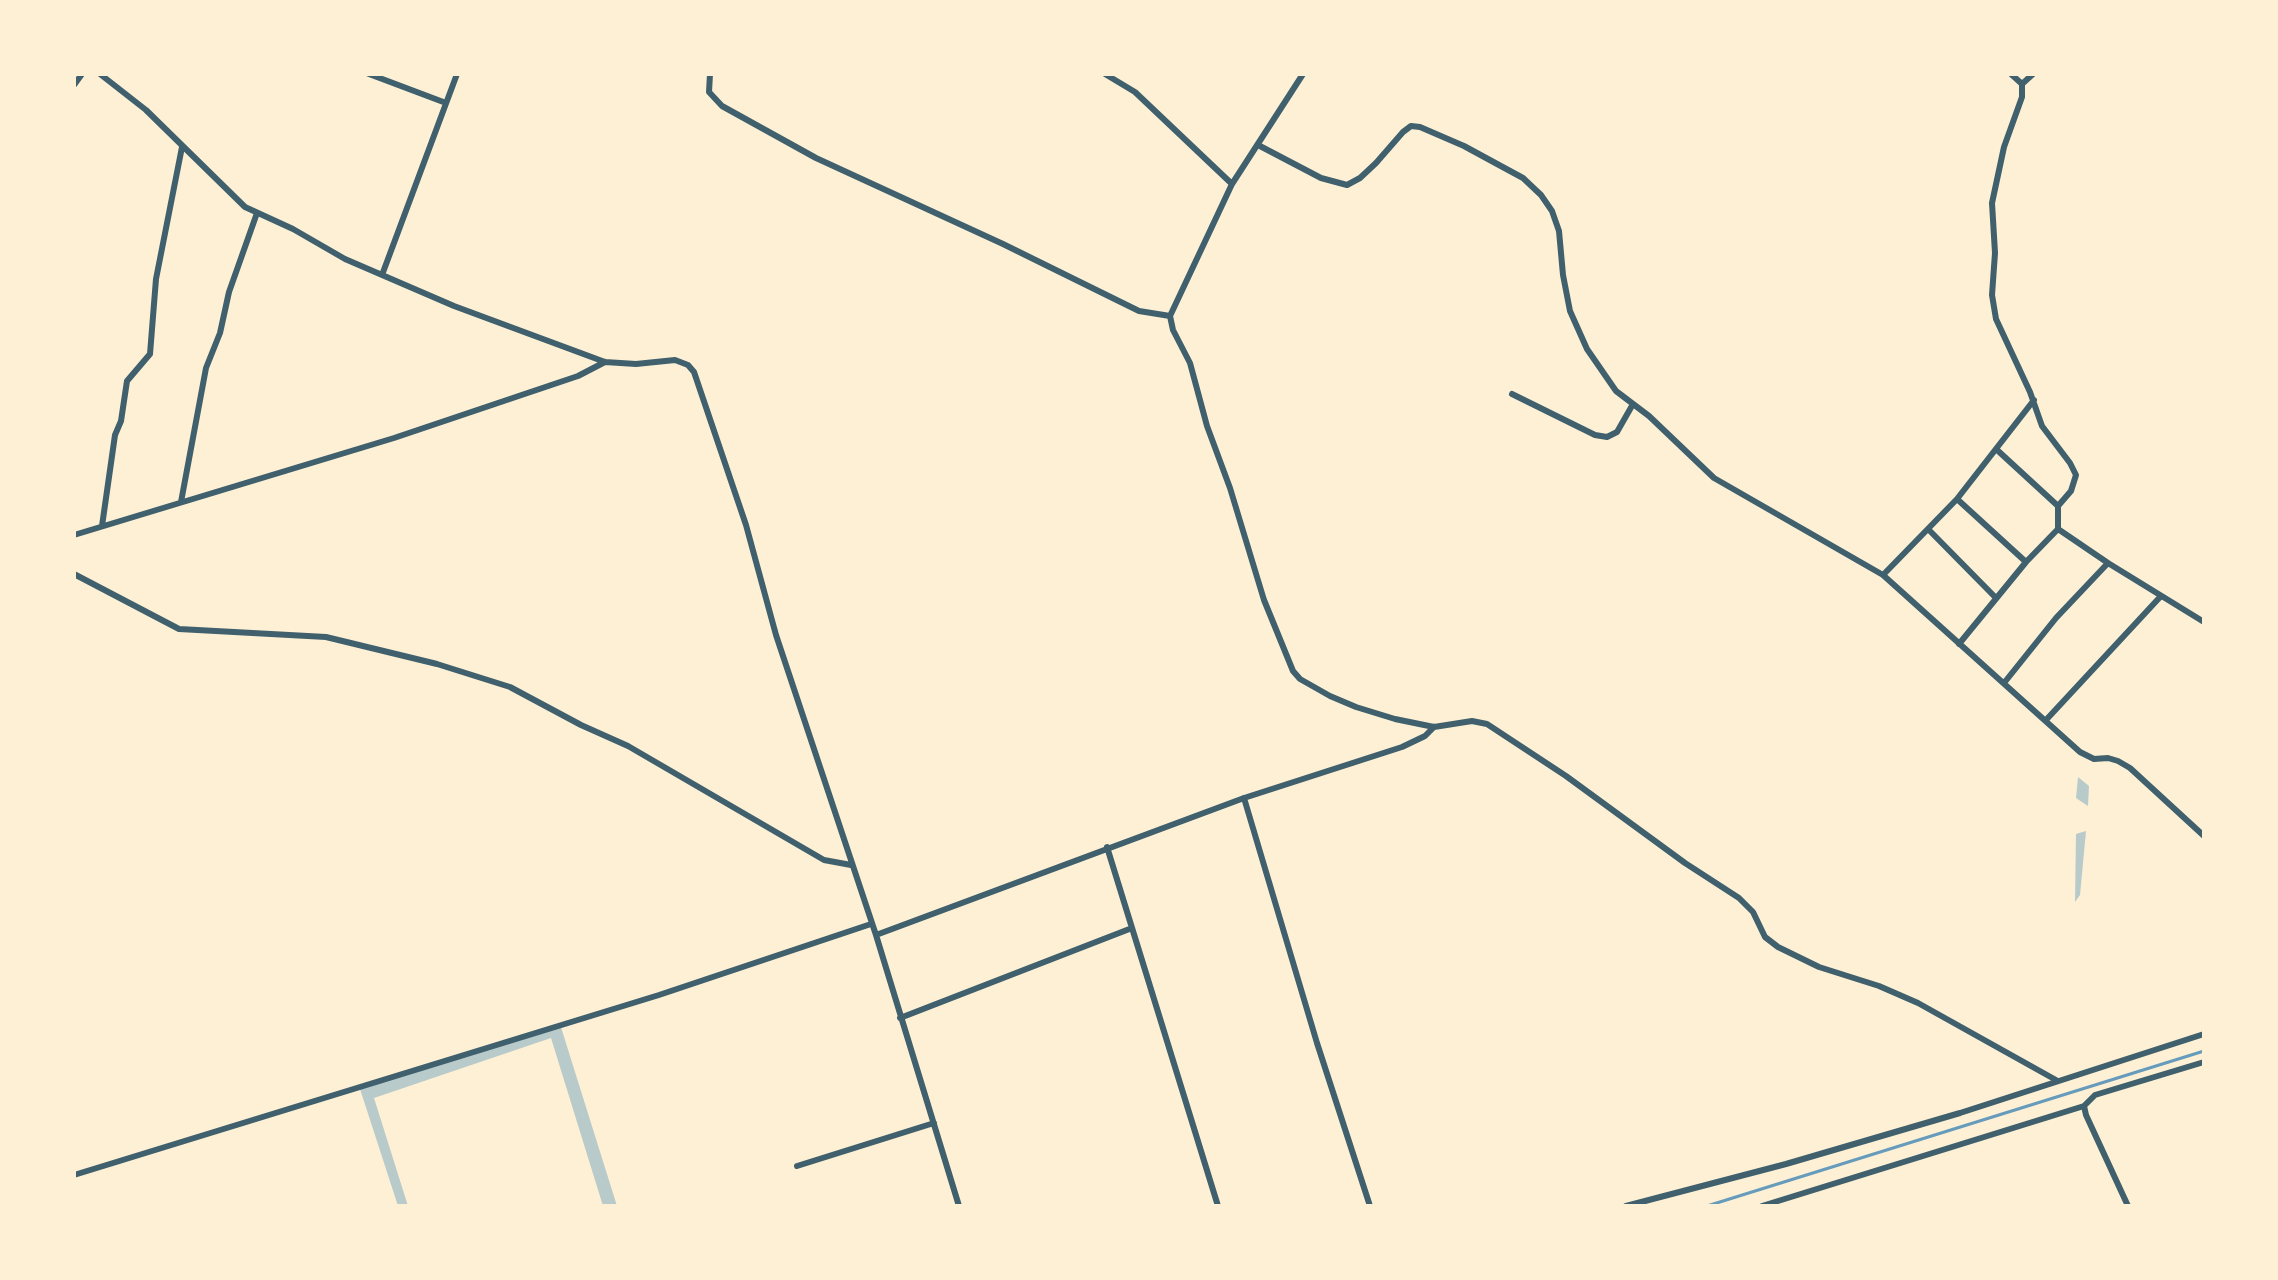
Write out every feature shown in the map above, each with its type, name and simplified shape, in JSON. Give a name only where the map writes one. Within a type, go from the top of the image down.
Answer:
[{"type":"street","points":[[74,85],[82,74]]},
{"type":"street","points":[[100,74],[146,110],[229,195],[345,259],[468,311],[605,362],[636,364],[675,360],[688,365],[694,372],[746,525],[776,635],[876,935],[959,1206]]},
{"type":"street","points":[[369,74],[446,103]]},
{"type":"street","points":[[382,275],[457,74]]},
{"type":"street","points":[[710,74],[709,92],[722,106],[816,158],[1139,311],[1170,316]]},
{"type":"street","points":[[1105,74],[1135,92],[1232,184]]},
{"type":"street","points":[[1303,74],[1232,184],[1170,316],[1173,330],[1190,363],[1207,426],[1230,488],[1264,600],[1293,671],[1308,684],[1356,707],[1434,727],[1472,721],[1487,724],[1739,898],[1753,912],[1765,937],[1778,947],[1819,967],[1879,986],[1918,1003],[2056,1080]]},
{"type":"street","points":[[2011,74],[2022,84]]},
{"type":"street","points":[[1959,644],[2026,562],[2058,529],[2058,506],[2071,491],[2076,475],[2042,426],[2034,400],[1996,319],[1992,295],[1995,253],[1992,203],[2004,147],[2020,106],[2022,84],[2033,74]]},
{"type":"street","points":[[1258,145],[1321,178],[1347,185],[1376,163],[1403,132],[1411,126],[1420,127],[1464,146],[1523,178],[1548,203],[1555,217],[1570,311],[1587,349],[1616,391],[1661,426],[1714,478],[1883,575],[2089,758],[2108,758],[2130,768],[2204,836]]},
{"type":"street","points":[[102,526],[115,435],[121,421],[127,381],[150,354],[156,279],[182,147]]},
{"type":"street","points":[[181,502],[206,368],[257,213]]},
{"type":"street","points":[[74,535],[394,438],[578,376],[605,362]]},
{"type":"street","points":[[1512,394],[1595,435],[1607,437],[1617,432],[1633,404]]},
{"type":"street","points":[[1883,575],[1957,499],[2034,400]]},
{"type":"street","points":[[1996,449],[2058,506]]},
{"type":"street","points":[[1957,499],[2026,562]]},
{"type":"street","points":[[2058,529],[2204,622]]},
{"type":"street","points":[[1929,530],[1996,598]]},
{"type":"street","points":[[2004,683],[2056,618],[2108,563]]},
{"type":"street","points":[[74,574],[179,629],[326,637],[437,664],[510,687],[628,746],[824,860],[851,865]]},
{"type":"street","points":[[2046,720],[2161,596]]},
{"type":"street","points":[[876,935],[1244,798],[1402,747],[1425,736],[1434,727]]},
{"type":"street","points":[[1244,798],[1317,1043],[1370,1206]]},
{"type":"street","points":[[1107,847],[1218,1206]]},
{"type":"street","points":[[74,1175],[659,995],[871,924]]},
{"type":"street","points":[[900,1018],[1132,928]]},
{"type":"street","points":[[1626,1206],[1786,1164],[1960,1113],[2204,1034]]},
{"type":"street","points":[[1762,1206],[2084,1106],[2095,1095],[2204,1062]]},
{"type":"street","points":[[2084,1106],[2128,1206]]},
{"type":"street","points":[[797,1166],[934,1123]]},
{"type":"shaded area","points":[[2078,777],[2089,786],[2088,806],[2076,798]]},
{"type":"shaded area","points":[[2086,831],[2080,895],[2075,902],[2076,834]]},
{"type":"shaded area","points":[[560,1024],[617,1206],[603,1206],[551,1038],[374,1098],[408,1206],[398,1206],[360,1089]]},
{"type":"waterway","points":[[1707,1206],[2204,1051]]}]
